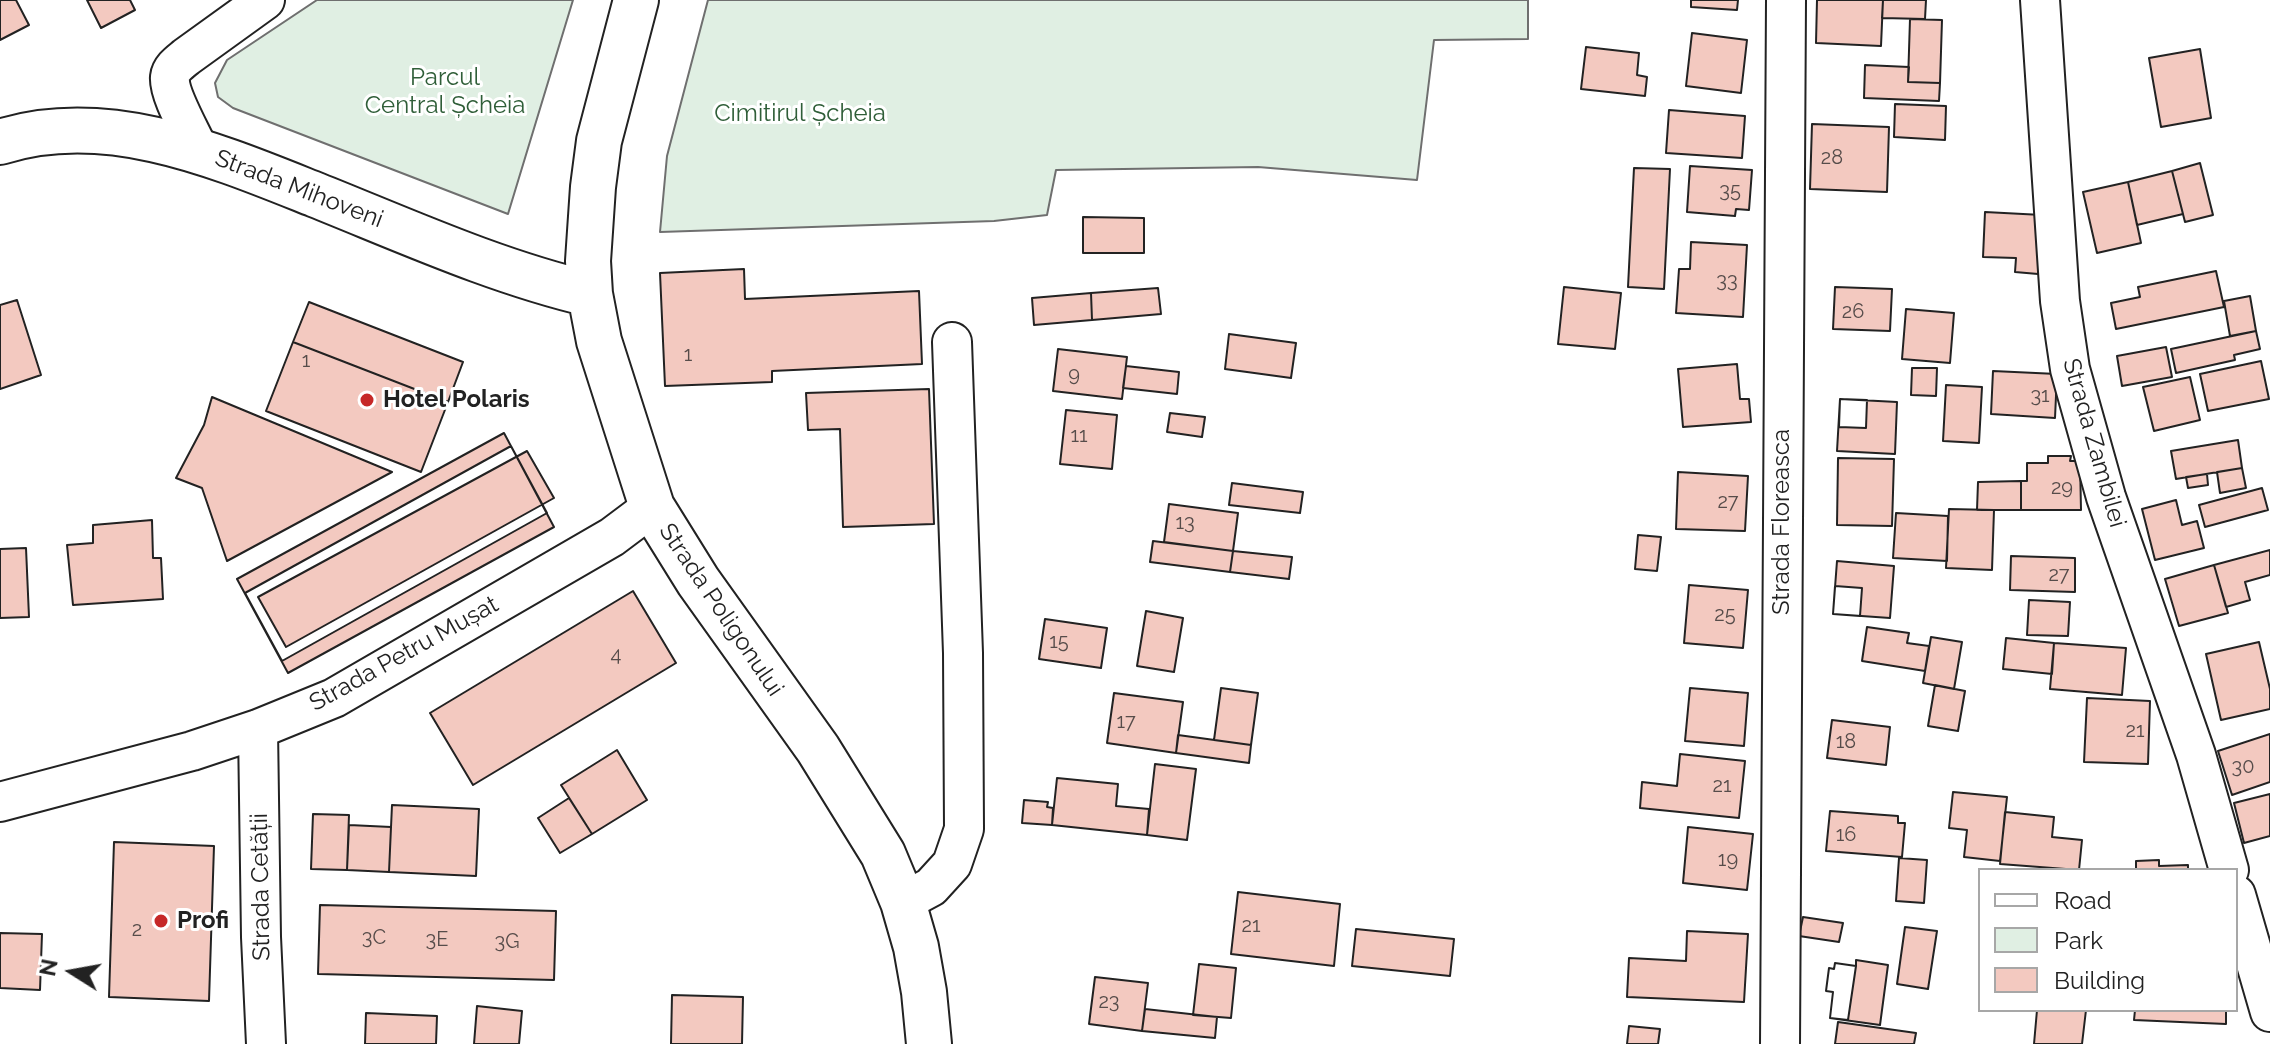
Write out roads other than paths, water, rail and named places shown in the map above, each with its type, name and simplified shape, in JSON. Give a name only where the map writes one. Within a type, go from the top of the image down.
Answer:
[{"type":"main road","name":"Strada Poligonului","points":[[636,0],[597,156],[589,224],[590,294],[599,341],[652,507],[698,581],[818,749],[883,854],[903,902],[916,947],[929,1044]]},
{"type":"main road","name":"Strada Mihoveni","points":[[0,142],[21,135],[104,131],[154,139],[199,151],[512,272],[590,294]]},
{"type":"street","points":[[199,151],[173,92],[170,77],[186,57],[265,0]]},
{"type":"street","name":"Strada Floreasca","points":[[1780,1044],[1786,0]]},
{"type":"street","name":"Strada Zambilei","points":[[2040,0],[2060,301],[2070,369],[2106,497],[2196,755],[2228,868]]},
{"type":"street","points":[[903,902],[931,887],[952,864],[964,829],[963,667],[952,342]]},
{"type":"street","name":"Strada Petru Mușat","points":[[0,802],[192,751],[258,729],[334,698],[612,537],[652,507]]},
{"type":"street","name":"Strada Cetății","points":[[258,729],[266,1044]]},
{"type":"street","points":[[2238,902],[2270,1012]]},
{"type":"place","name":"Hotel Polaris","points":[[367,400]]},
{"type":"place","name":"Profi","points":[[161,921]]},
{"type":"park label","name":"Parcul Central Șcheia","points":[[445,92]]},
{"type":"park label","name":"Cimitirul Șcheia","points":[[800,114]]}]
